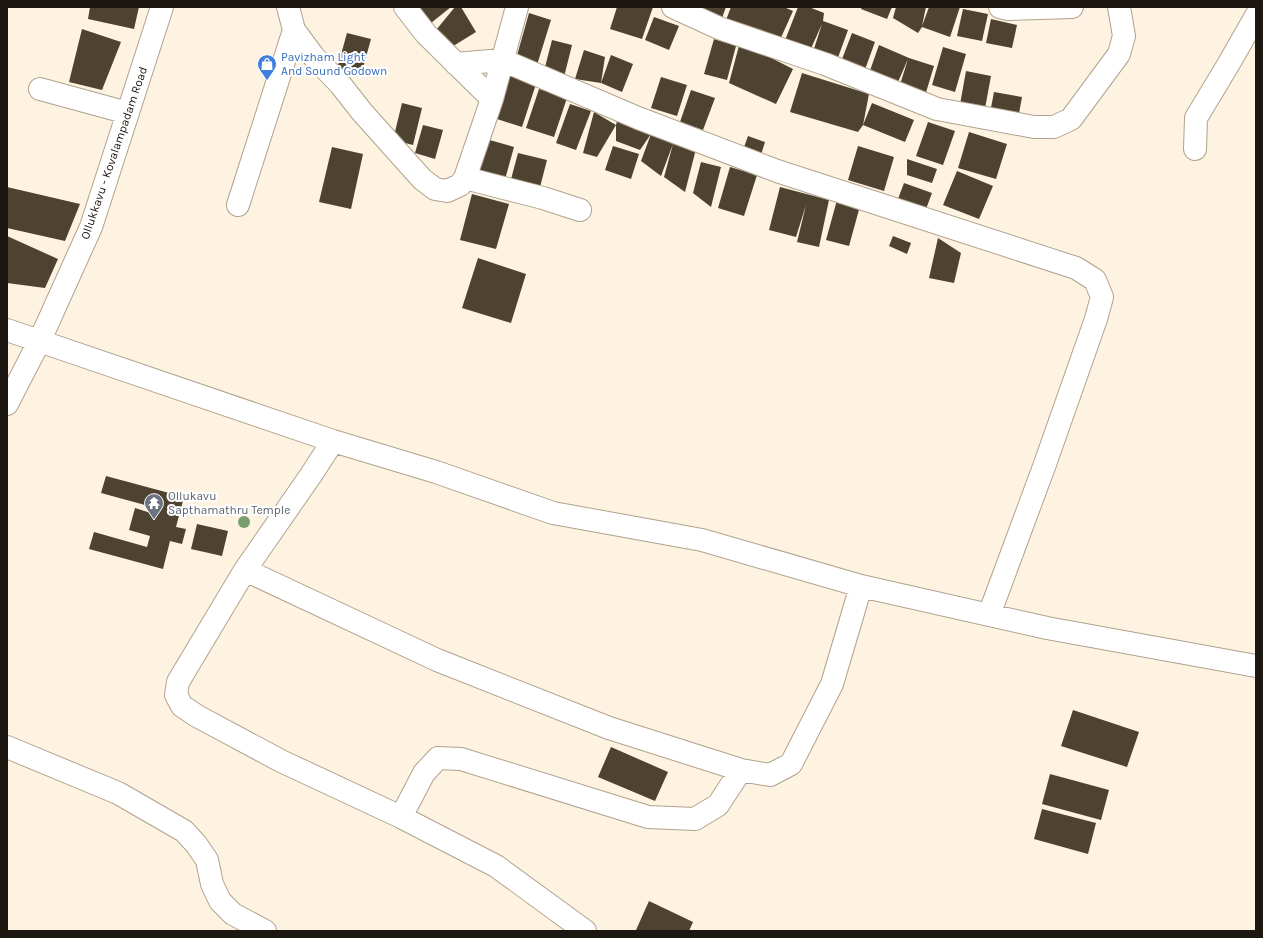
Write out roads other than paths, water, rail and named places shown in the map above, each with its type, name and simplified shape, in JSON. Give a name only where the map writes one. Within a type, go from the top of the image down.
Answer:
[{"type":"street","name":"Ollukkavu - Kovalampadam Road","points":[[7,404],[40,340],[91,227],[162,7]]},
{"type":"street","points":[[288,7],[294,30],[314,57],[340,84],[362,112],[422,180],[436,189],[447,191],[460,185],[465,178],[492,99],[517,7]]},
{"type":"street","points":[[405,7],[426,34],[492,99]]},
{"type":"street","points":[[673,7],[718,28],[825,64],[936,110],[1034,127],[1054,127],[1071,119],[1119,54],[1124,36],[1119,7]]},
{"type":"street","points":[[1000,7],[1008,9],[1072,7]]},
{"type":"street","points":[[1195,149],[1196,118],[1228,66],[1256,16]]},
{"type":"street","points":[[238,205],[294,30]]},
{"type":"street","points":[[456,64],[502,60],[638,118],[777,171],[1076,268],[1095,280],[1102,297],[1096,319],[1045,464],[989,615]]},
{"type":"street","points":[[40,89],[128,113]]},
{"type":"street","points":[[465,178],[543,198],[580,210]]},
{"type":"street","points":[[7,330],[333,441],[436,472],[553,514],[702,540],[861,586],[1047,628],[1256,666]]},
{"type":"street","points":[[333,441],[311,476],[245,570],[178,682],[176,695],[182,706],[197,716],[280,761],[401,817],[496,866],[585,931]]},
{"type":"street","points":[[245,570],[444,663],[608,728],[741,770],[770,775],[791,764],[832,684],[861,586]]},
{"type":"street","points":[[7,747],[118,793],[184,831],[196,844],[207,860],[212,884],[220,901],[233,914],[265,931]]},
{"type":"street","points":[[401,817],[424,773],[438,758],[461,759],[648,817],[695,819],[718,805],[741,770]]},
{"type":"place","name":"Pavizham Light And Sound Godown","points":[[267,81]]},
{"type":"place","name":"Ollukavu Sapthamathru Temple","points":[[154,520]]}]
